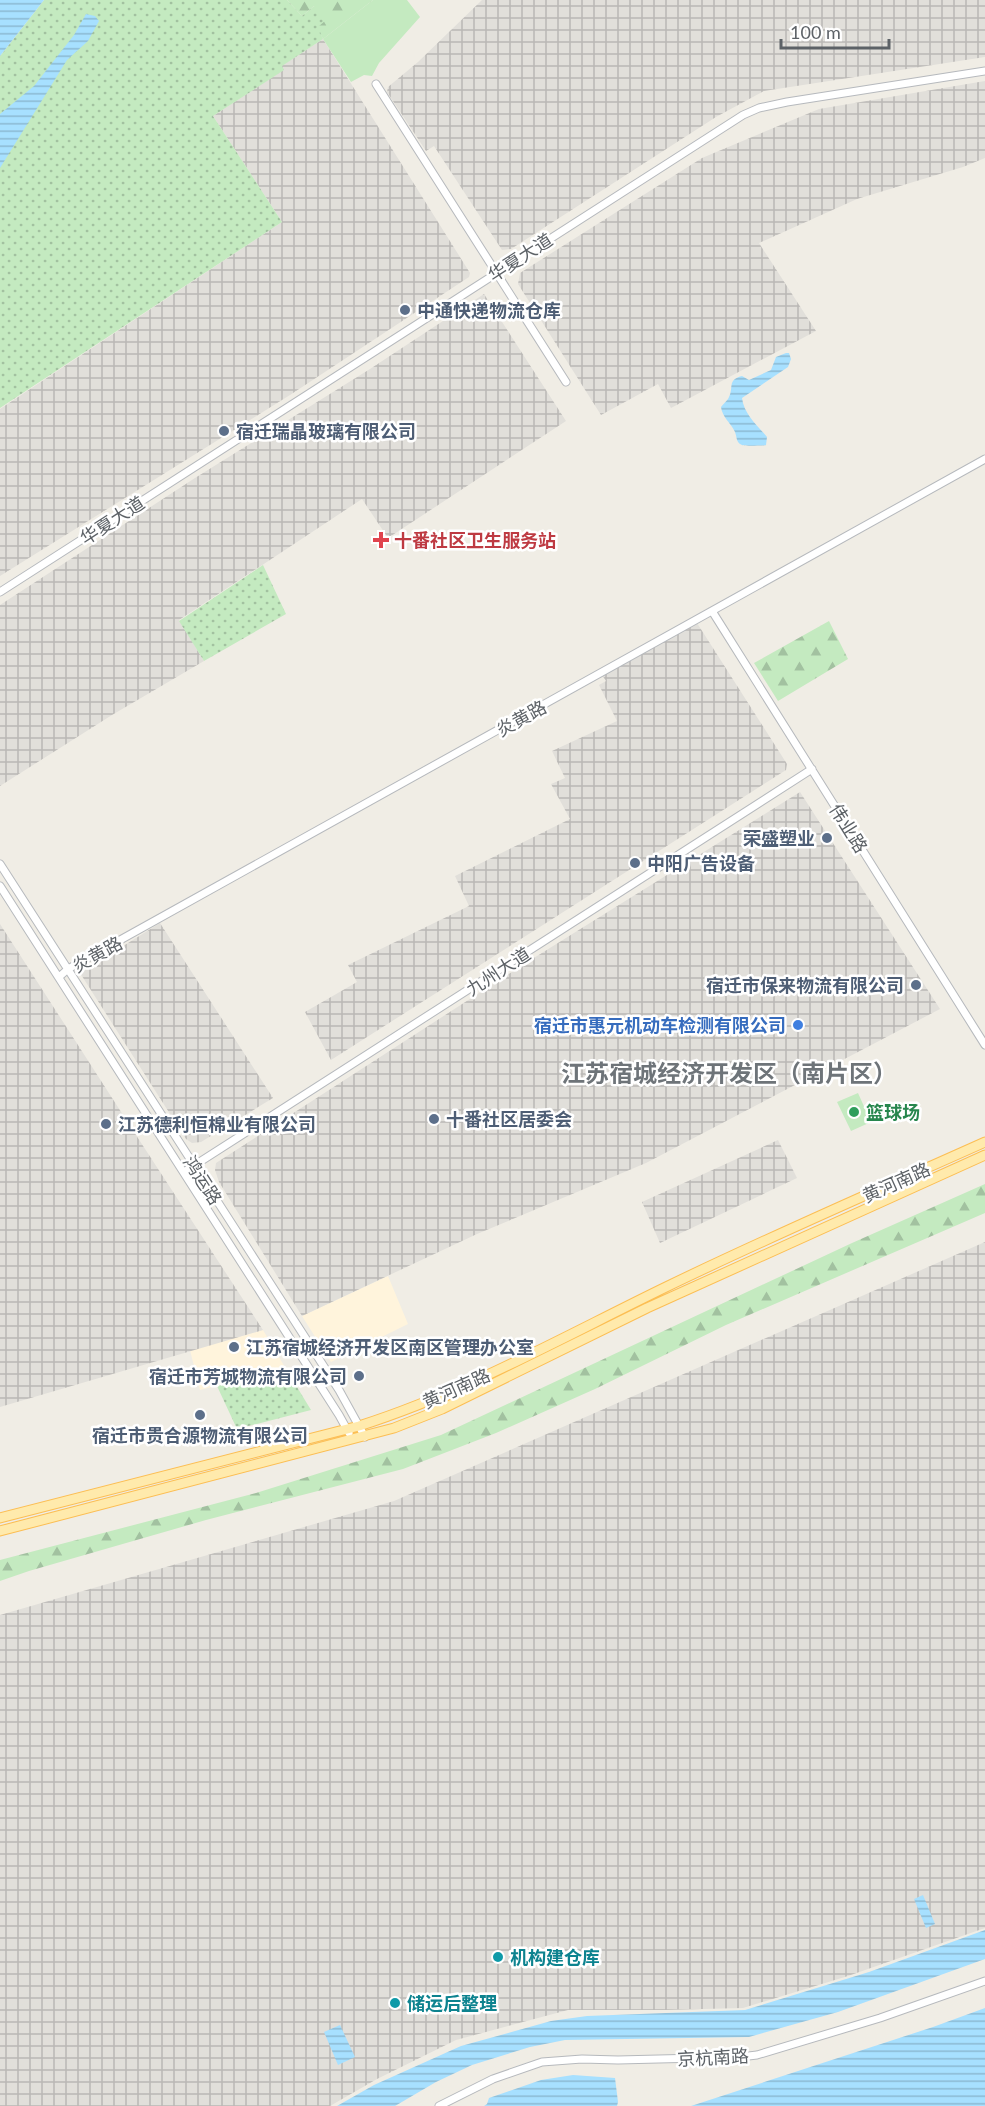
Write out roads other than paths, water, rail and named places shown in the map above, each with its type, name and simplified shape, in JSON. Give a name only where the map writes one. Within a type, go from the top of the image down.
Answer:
[{"type":"main road","name":"黄河南路","points":[[0,1518],[359,1426],[441,1396],[725,1258],[985,1142]]},
{"type":"main road","name":"黄河南路","points":[[0,1531],[365,1437],[442,1409],[646,1308],[985,1155]]},
{"type":"street","name":"华夏大道","points":[[0,592],[726,125],[759,108],[787,102],[985,71]]},
{"type":"street","points":[[376,84],[566,382]]},
{"type":"street","name":"炎黄路","points":[[59,977],[68,969],[985,459]]},
{"type":"street","name":"伟业路","points":[[712,611],[985,1045]]},
{"type":"street","name":"九州大道","points":[[184,1172],[812,769]]},
{"type":"street","name":"鸿运路","points":[[0,864],[339,1390],[365,1437]]},
{"type":"street","name":"鸿运路","points":[[0,886],[184,1172],[352,1440]]},
{"type":"street","name":"京杭南路","points":[[439,2106],[493,2079],[542,2062],[757,2055],[880,2018],[985,1980]]},
{"type":"water","points":[[0,0],[44,0],[0,56]]},
{"type":"water","points":[[86,14],[95,16],[99,21],[88,41],[67,60],[0,168],[0,114],[34,86],[74,35]]},
{"type":"water","points":[[789,353],[791,359],[788,367],[742,398],[748,414],[767,437],[766,445],[740,444],[721,407],[730,395],[732,382],[742,376],[749,380],[771,370],[776,357]]},
{"type":"water","points":[[923,1895],[935,1924],[926,1928],[914,1899]]},
{"type":"water","points":[[985,1930],[985,1959],[838,2012],[749,2037],[565,2040],[530,2047],[472,2065],[436,2082],[395,2106],[337,2106],[374,2085],[461,2046],[551,2021],[587,2016],[745,2010],[869,1972]]},
{"type":"water","points":[[985,2008],[985,2106],[691,2106],[933,2027]]},
{"type":"water","points":[[340,2025],[355,2057],[338,2065],[324,2032]]},
{"type":"water","points":[[573,2075],[615,2078],[617,2106],[484,2106],[489,2098],[541,2080]]},
{"type":"place","name":"中通快递物流仓库","points":[[405,310]]},
{"type":"place","name":"宿迁瑞晶玻璃有限公司","points":[[224,431]]},
{"type":"place","name":"十番社区卫生服务站","points":[[381,540]]},
{"type":"place","name":"荣盛塑业","points":[[827,838]]},
{"type":"place","name":"中阳广告设备","points":[[635,863]]},
{"type":"place","name":"宿迁市保来物流有限公司","points":[[916,985]]},
{"type":"place","name":"宿迁市惠元机动车检测有限公司","points":[[798,1025]]},
{"type":"place","name":"篮球场","points":[[854,1112]]},
{"type":"place","name":"十番社区居委会","points":[[434,1119]]},
{"type":"place","name":"江苏德利恒棉业有限公司","points":[[106,1124]]},
{"type":"place","name":"江苏宿城经济开发区南区管理办公室","points":[[234,1347]]},
{"type":"place","name":"宿迁市芳城物流有限公司","points":[[359,1376]]},
{"type":"place","name":"宿迁市贵合源物流有限公司","points":[[200,1415]]},
{"type":"place","name":"机构建仓库","points":[[498,1957]]},
{"type":"place","name":"储运后整理","points":[[395,2003]]},
{"type":"district","name":"江苏宿城经济开发区（南片区）","points":[[729,1072]]}]
